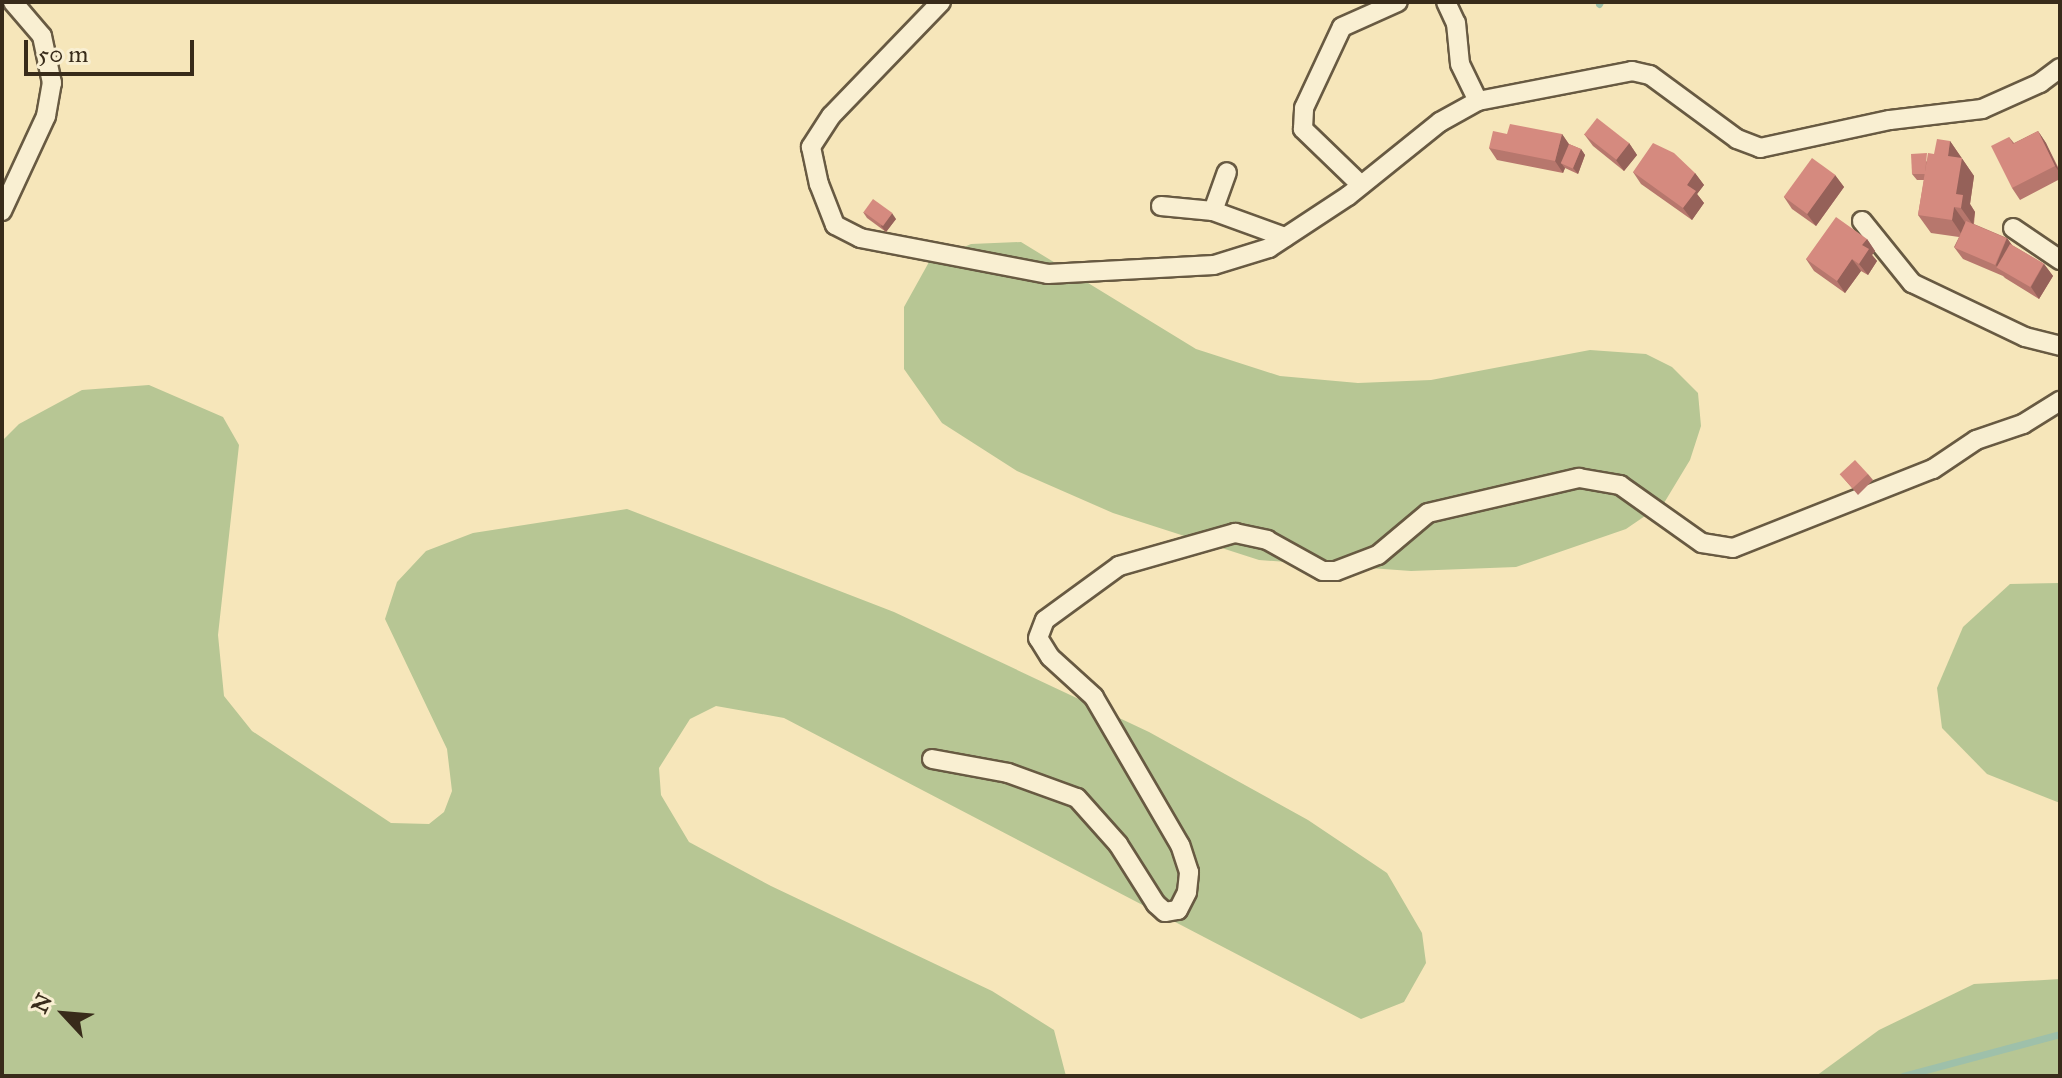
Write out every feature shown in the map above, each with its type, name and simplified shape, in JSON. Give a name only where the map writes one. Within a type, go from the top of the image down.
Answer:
[{"type":"street","points":[[2,211],[46,116],[52,83],[42,36],[13,2]]},
{"type":"street","points":[[941,2],[842,104],[811,147],[835,225],[876,243],[1048,274],[1214,265],[1285,237],[1361,185],[1440,122],[1478,101],[1632,71],[1650,75],[1737,139],[1760,148],[1890,120],[1982,109],[2040,83],[2060,68]]},
{"type":"street","points":[[1361,185],[1303,129],[1304,108],[1342,27],[1398,2]]},
{"type":"street","points":[[1446,2],[1456,23],[1460,64],[1478,101]]},
{"type":"street","points":[[1213,211],[1227,172]]},
{"type":"street","points":[[1161,206],[1213,211],[1285,237]]},
{"type":"street","points":[[1862,221],[1912,283],[2025,337],[2060,346]]},
{"type":"street","points":[[2013,228],[2060,260]]},
{"type":"street","points":[[932,759],[1008,773],[1077,798],[1118,844],[1156,904],[1165,912],[1178,910],[1187,892],[1189,872],[1180,845],[1094,697],[1050,657],[1038,638],[1045,620],[1119,566],[1235,533],[1267,540],[1323,571],[1336,571],[1378,555],[1428,513],[1579,478],[1620,485],[1702,543],[1733,548],[1933,469],[1976,440],[2023,424],[2060,401]]},
{"type":"green space","points":[[1021,242],[1196,349],[1280,376],[1358,383],[1431,380],[1590,350],[1646,354],[1672,367],[1698,393],[1701,426],[1690,460],[1664,503],[1626,529],[1516,567],[1411,571],[1259,560],[1113,513],[1017,471],[942,423],[904,369],[904,307],[929,262],[971,244]]},
{"type":"green space","points":[[149,385],[223,417],[239,445],[218,635],[224,696],[252,731],[391,823],[429,824],[444,812],[452,791],[447,749],[385,619],[397,582],[426,551],[473,533],[627,509],[894,612],[1149,732],[1308,820],[1387,873],[1422,933],[1426,963],[1404,1002],[1361,1019],[784,718],[716,706],[690,719],[659,768],[661,795],[689,842],[771,886],[992,991],[1054,1030],[1066,1076],[2,1076],[2,441],[19,424],[82,390]]},
{"type":"green space","points":[[2060,583],[2060,803],[1987,774],[1942,728],[1937,688],[1963,627],[2010,584]]},
{"type":"green space","points":[[2060,979],[2060,1076],[1816,1076],[1879,1030],[1974,984]]},
{"type":"building","points":[[1597,118],[1629,143],[1616,160],[1584,135]]},
{"type":"building","points":[[1510,124],[1562,134],[1555,161],[1489,148],[1493,131],[1507,134]]},
{"type":"building","points":[[2038,131],[2055,166],[2012,188],[1991,146],[2009,137],[2013,144]]},
{"type":"building","points":[[1937,139],[1950,141],[1948,156],[1962,158],[1956,194],[1963,195],[1961,208],[1954,207],[1952,220],[1918,215],[1928,153],[1934,154]]},
{"type":"building","points":[[1653,143],[1674,153],[1695,173],[1687,185],[1696,191],[1683,208],[1633,172]]},
{"type":"building","points":[[1569,144],[1581,149],[1573,168],[1561,163]]},
{"type":"building","points":[[1927,153],[1925,174],[1912,174],[1911,154]]},
{"type":"building","points":[[1812,158],[1835,175],[1807,214],[1784,197]]},
{"type":"building","points":[[873,199],[892,213],[883,226],[864,212]]},
{"type":"building","points":[[1836,217],[1867,239],[1862,245],[1869,249],[1859,264],[1852,259],[1837,281],[1806,259]]},
{"type":"building","points":[[1966,221],[2007,238],[1995,265],[1955,248]]},
{"type":"building","points":[[2010,244],[2044,263],[2030,287],[1996,267]]},
{"type":"building","points":[[1855,460],[1868,474],[1853,488],[1840,474]]},
{"type":"waterway","points":[[1903,1076],[2060,1034]]}]
